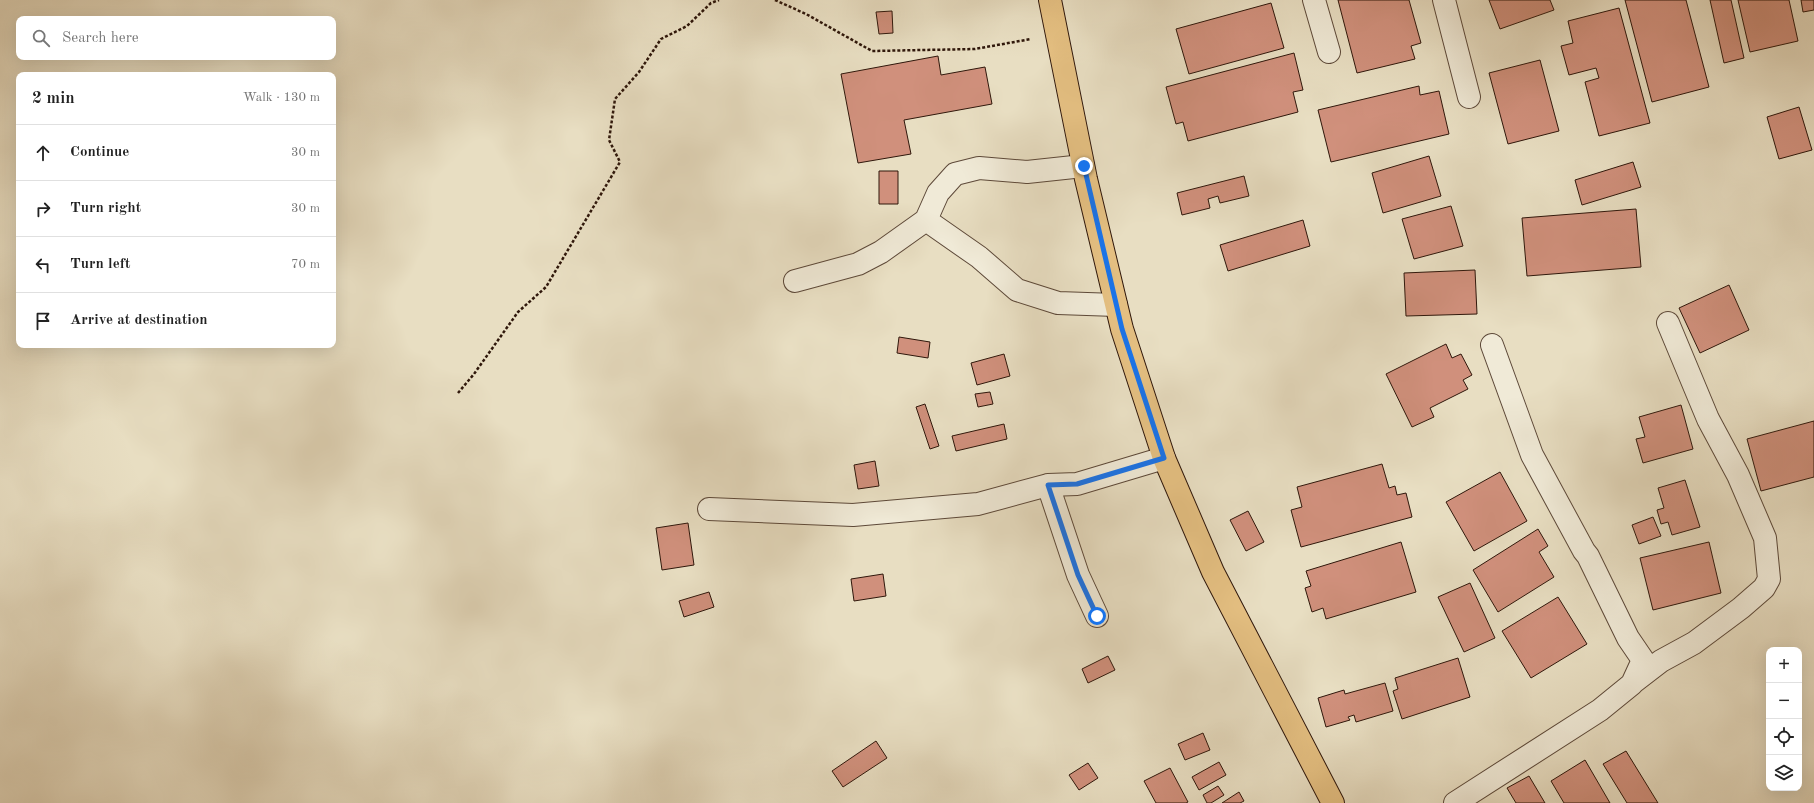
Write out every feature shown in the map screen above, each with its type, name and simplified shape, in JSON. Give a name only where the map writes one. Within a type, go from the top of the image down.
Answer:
[{"type":"main road","points":[[1054,1],[1057,34],[1084,166],[1116,305],[1122,329],[1164,458],[1212,572],[1289,722],[1333,803]]},
{"type":"street","points":[[1314,0],[1329,52]]},
{"type":"street","points":[[1444,0],[1469,97]]},
{"type":"street","points":[[795,281],[858,264],[881,252],[926,220],[938,193],[955,174],[979,168],[1028,172],[1084,166]]},
{"type":"street","points":[[926,220],[979,257],[1017,290],[1058,303],[1116,305]]},
{"type":"street","points":[[1455,803],[1600,710],[1661,661],[1694,643],[1741,608],[1764,588],[1769,579],[1765,538],[1738,475],[1708,419],[1668,323]]},
{"type":"street","points":[[1492,346],[1532,455],[1588,556],[1628,638],[1643,660],[1632,684]]},
{"type":"street","points":[[710,509],[853,515],[978,504],[1048,485],[1077,484],[1164,458]]},
{"type":"street","points":[[1048,485],[1078,575],[1097,616]]},
{"type":"path","points":[[458,393],[474,374],[518,312],[546,287],[620,162],[609,140],[615,99],[639,72],[661,39],[687,26],[711,3],[719,0]]},
{"type":"path","points":[[775,0],[806,14],[872,51],[975,49],[1057,34]]},
{"type":"building","points":[[1338,0],[1409,0],[1421,43],[1411,46],[1415,59],[1357,73]]},
{"type":"building","points":[[1489,0],[1550,0],[1554,10],[1500,29]]},
{"type":"building","points":[[1625,0],[1686,0],[1709,87],[1652,102]]},
{"type":"building","points":[[1710,0],[1731,0],[1744,58],[1724,63]]},
{"type":"building","points":[[1738,0],[1789,0],[1798,41],[1750,52]]},
{"type":"building","points":[[1801,0],[1814,0],[1814,10],[1803,12]]},
{"type":"building","points":[[1271,3],[1284,48],[1189,74],[1176,29]]},
{"type":"building","points":[[1619,8],[1650,123],[1599,136],[1585,82],[1599,78],[1596,68],[1569,75],[1561,46],[1573,43],[1568,21]]},
{"type":"building","points":[[892,11],[893,33],[879,34],[876,12]]},
{"type":"building","points":[[1294,53],[1303,90],[1293,92],[1298,112],[1188,141],[1183,122],[1176,124],[1166,87]]},
{"type":"building","points":[[938,56],[941,75],[985,67],[992,104],[904,120],[911,154],[858,163],[841,74]]},
{"type":"building","points":[[1540,60],[1559,131],[1508,144],[1489,73]]},
{"type":"building","points":[[1419,86],[1420,95],[1439,91],[1449,134],[1331,162],[1318,110]]},
{"type":"building","points":[[1799,107],[1812,150],[1779,159],[1767,117]]},
{"type":"building","points":[[1429,156],[1441,196],[1383,213],[1372,173]]},
{"type":"building","points":[[1633,162],[1641,187],[1582,205],[1575,180]]},
{"type":"building","points":[[879,171],[898,171],[898,204],[879,204]]},
{"type":"building","points":[[1244,176],[1249,196],[1220,203],[1218,196],[1208,199],[1210,208],[1182,215],[1177,193]]},
{"type":"building","points":[[1451,206],[1463,246],[1414,259],[1402,219]]},
{"type":"building","points":[[1636,209],[1641,267],[1527,276],[1522,218]]},
{"type":"building","points":[[1303,220],[1310,246],[1228,271],[1220,245]]},
{"type":"building","points":[[1475,270],[1477,314],[1406,316],[1404,273]]},
{"type":"building","points":[[1729,285],[1749,330],[1700,353],[1679,308]]},
{"type":"building","points":[[899,337],[930,342],[928,358],[897,353]]},
{"type":"building","points":[[1446,344],[1452,358],[1461,354],[1472,375],[1463,380],[1468,389],[1430,408],[1434,417],[1412,427],[1386,374]]},
{"type":"building","points":[[1004,354],[1010,376],[977,385],[971,363]]},
{"type":"building","points":[[990,392],[993,404],[978,407],[975,394]]},
{"type":"building","points":[[925,404],[939,446],[930,449],[916,407]]},
{"type":"building","points":[[1681,405],[1693,449],[1643,463],[1636,439],[1645,437],[1639,417]]},
{"type":"building","points":[[1814,421],[1814,477],[1761,491],[1747,439]]},
{"type":"building","points":[[1004,424],[1007,439],[956,451],[952,436]]},
{"type":"building","points":[[875,461],[879,486],[858,489],[854,465]]},
{"type":"building","points":[[1382,464],[1389,488],[1395,486],[1397,495],[1406,493],[1412,517],[1301,547],[1291,510],[1302,507],[1297,487]]},
{"type":"building","points":[[1500,472],[1527,521],[1474,551],[1446,502]]},
{"type":"building","points":[[1685,480],[1700,527],[1672,535],[1668,522],[1661,524],[1657,510],[1664,508],[1658,488]]},
{"type":"building","points":[[1248,511],[1264,542],[1246,551],[1230,520]]},
{"type":"building","points":[[1653,517],[1661,536],[1639,544],[1632,525]]},
{"type":"building","points":[[688,523],[694,565],[662,570],[656,528]]},
{"type":"building","points":[[1538,529],[1548,546],[1539,552],[1554,577],[1498,612],[1473,570]]},
{"type":"building","points":[[1401,542],[1416,592],[1326,619],[1323,608],[1312,612],[1305,588],[1311,586],[1306,571]]},
{"type":"building","points":[[1709,542],[1721,593],[1653,610],[1640,558]]},
{"type":"building","points":[[883,574],[886,596],[854,601],[851,579]]},
{"type":"building","points":[[1470,583],[1495,638],[1464,652],[1438,597]]},
{"type":"building","points":[[709,592],[714,607],[684,617],[679,601]]},
{"type":"building","points":[[1558,597],[1587,644],[1531,678],[1502,631]]},
{"type":"building","points":[[1108,656],[1115,670],[1088,683],[1082,669]]},
{"type":"building","points":[[1458,658],[1470,697],[1402,719],[1393,691],[1398,689],[1395,678]]},
{"type":"building","points":[[1385,683],[1393,711],[1356,722],[1354,715],[1348,717],[1350,720],[1326,727],[1318,698],[1344,690],[1345,694]]},
{"type":"building","points":[[1203,733],[1210,750],[1185,760],[1178,744]]},
{"type":"building","points":[[876,741],[887,758],[843,787],[832,771]]},
{"type":"building","points":[[1626,751],[1658,803],[1627,803],[1603,764]]},
{"type":"building","points":[[1585,760],[1610,803],[1564,803],[1551,781]]},
{"type":"building","points":[[1219,762],[1226,775],[1199,790],[1192,777]]},
{"type":"building","points":[[1088,763],[1098,778],[1079,790],[1069,775]]},
{"type":"building","points":[[1170,768],[1188,802],[1186,803],[1156,803],[1144,781]]},
{"type":"building","points":[[1529,776],[1545,803],[1516,803],[1507,788]]},
{"type":"building","points":[[1218,786],[1224,795],[1211,803],[1207,803],[1203,795]]},
{"type":"building","points":[[1239,792],[1244,801],[1240,803],[1222,803]]},
{"type":"route","points":[[1084,166],[1122,329],[1164,458],[1077,484],[1048,485],[1078,575],[1097,616]]}]
